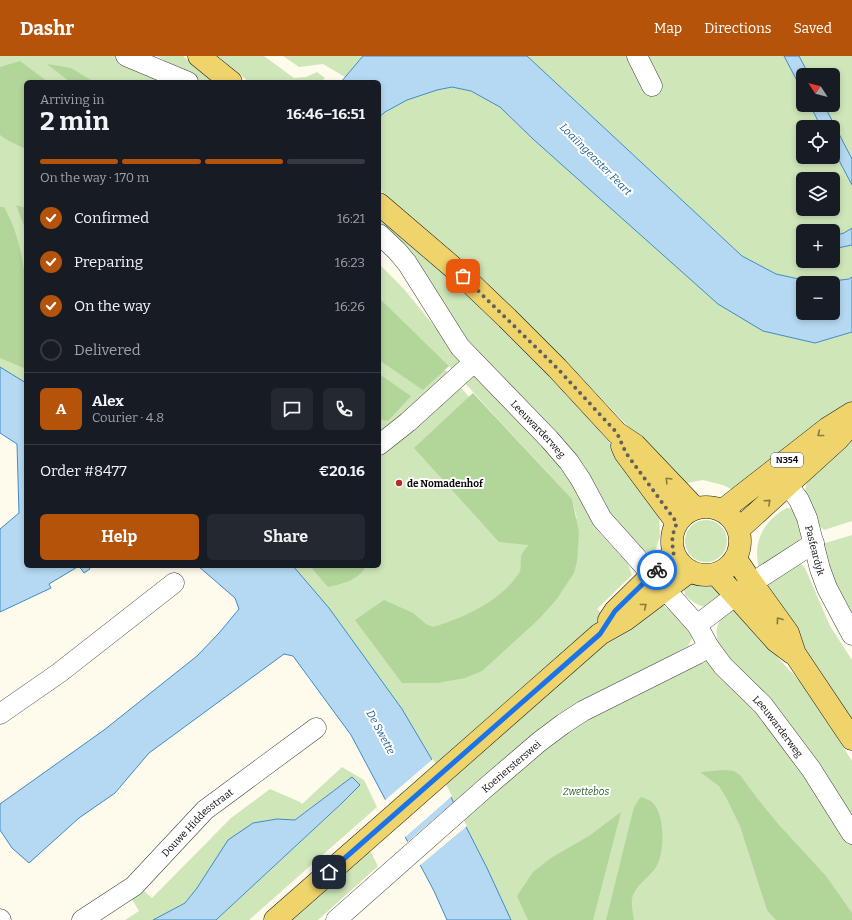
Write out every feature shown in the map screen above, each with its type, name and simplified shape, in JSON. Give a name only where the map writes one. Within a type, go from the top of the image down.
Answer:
[{"type":"main road","points":[[199,56],[229,80]]},
{"type":"main road","points":[[381,206],[463,276],[557,368],[617,433],[635,445],[695,508]]},
{"type":"main road","name":"N354","points":[[739,528],[782,477],[828,428],[852,413]]},
{"type":"main road","name":"N354","points":[[723,510],[782,477],[838,439],[852,423]]},
{"type":"main road","points":[[617,433],[626,453],[677,523]]},
{"type":"main road","points":[[710,506],[723,510],[733,518],[739,528],[741,544],[736,559],[728,568],[716,574],[703,576],[690,572],[680,564],[674,553],[672,543],[673,533],[677,523],[685,514],[695,508],[710,506]]},
{"type":"main road","points":[[659,582],[674,553]]},
{"type":"main road","points":[[736,559],[744,589]]},
{"type":"main road","points":[[275,920],[457,758],[600,634],[615,611],[659,582],[690,572]]},
{"type":"main road","points":[[716,574],[744,589],[788,633],[795,654],[852,739]]},
{"type":"street","points":[[126,56],[183,80]]},
{"type":"street","points":[[637,56],[652,86]]},
{"type":"street","name":"Leeuwarderweg","points":[[381,236],[407,263],[446,328],[460,347],[569,462],[602,519],[697,625],[709,647],[723,666],[763,705],[811,769],[852,834]]},
{"type":"street","points":[[381,443],[408,422],[474,362]]},
{"type":"street","name":"Pasfeardyk","points":[[782,477],[802,506],[807,518],[820,569],[827,588],[852,635]]},
{"type":"street","points":[[697,625],[744,589],[814,543]]},
{"type":"street","points":[[0,714],[59,673],[174,582]]},
{"type":"street","name":"Koeriersterswei","points":[[336,920],[477,795],[539,742],[563,724],[583,711],[709,647]]},
{"type":"street","name":"Douwe Hiddesstraat","points":[[82,920],[134,886],[205,810],[316,728]]},
{"type":"green space","points":[[0,56],[125,56],[172,80],[24,80],[24,384],[0,370]]},
{"type":"green space","points":[[157,56],[183,56],[213,80],[198,80]]},
{"type":"green space","points":[[218,56],[264,56],[294,78],[306,77],[317,72],[325,78],[323,80],[247,80]]},
{"type":"green space","points":[[283,56],[363,56],[345,77],[323,64],[299,67]]},
{"type":"green space","points":[[527,56],[784,56],[796,79],[796,112],[814,112],[818,120],[796,120],[796,164],[840,164],[840,162],[852,185],[852,228],[840,234],[840,224],[796,224],[796,268],[840,268],[840,248],[852,245],[852,277],[840,280],[840,276],[796,276],[796,278],[776,274],[742,256]]},
{"type":"green space","points":[[799,56],[852,56],[852,159],[840,136],[840,120],[832,120],[828,112],[840,112],[840,68],[805,68]]},
{"type":"green space","points":[[20,61],[45,80],[24,80],[24,148],[0,135],[0,67]]},
{"type":"green space","points":[[47,64],[71,68],[91,80],[67,80]]},
{"type":"green space","points":[[452,87],[471,91],[500,107],[533,139],[646,239],[814,343],[852,332],[852,403],[793,448],[777,453],[737,492],[723,485],[703,480],[682,484],[542,338],[482,281],[381,191],[381,116],[404,101],[433,91]]},
{"type":"green space","points":[[16,205],[24,207],[24,226]]},
{"type":"green space","points":[[0,207],[4,207],[13,226],[19,246],[24,273],[24,368],[0,358]]},
{"type":"green space","points":[[381,219],[452,280],[561,386],[627,463],[659,515],[660,536],[656,549],[652,554],[642,550],[611,516],[605,502],[584,465],[526,402],[466,345],[381,229]]},
{"type":"green space","name":"Zwettebos","points":[[381,266],[404,289],[460,358],[571,477],[598,531],[628,564],[632,575],[597,609],[618,632],[658,604],[674,613],[682,622],[692,638],[688,646],[649,668],[707,659],[759,707],[852,845],[852,920],[508,920],[287,568],[381,568]],"holes":[[[419,337],[449,366],[572,499],[577,519],[425,347]]]},
{"type":"green space","points":[[381,300],[449,366],[423,390],[381,361]]},
{"type":"green space","points":[[381,375],[411,396],[388,421],[381,419]]},
{"type":"green space","points":[[473,393],[572,499],[579,532],[577,561],[574,573],[556,600],[538,620],[482,671],[465,678],[437,683],[402,683],[355,620],[384,600],[413,613],[426,624],[433,627],[457,619],[492,600],[511,583],[520,571],[522,554],[529,545],[499,542],[414,448]]},
{"type":"green space","points":[[852,429],[852,521],[824,530],[816,523],[807,505],[805,491],[808,478]]},
{"type":"green space","points":[[787,508],[794,509],[803,534],[799,541],[759,568],[757,549],[762,533],[766,525],[772,519]]},
{"type":"green space","points":[[702,520],[710,520],[718,523],[724,529],[727,541],[724,553],[718,559],[710,562],[702,562],[694,559],[688,553],[685,545],[685,537],[688,529],[694,523]]},
{"type":"green space","points":[[852,535],[852,629],[844,614],[822,544]]},
{"type":"green space","points":[[800,563],[805,568],[830,626],[852,660],[852,723],[763,586]]},
{"type":"green space","points":[[312,568],[365,568],[359,575],[350,581],[328,587]]},
{"type":"green space","points":[[702,583],[713,586],[723,597],[712,605],[704,606],[695,603],[685,595],[684,590],[690,584]]},
{"type":"green space","points":[[734,605],[780,660],[805,687],[852,761],[852,819],[765,694],[755,682],[733,663],[721,647],[717,639],[717,630],[723,614]]},
{"type":"green space","points":[[342,767],[364,780],[377,807],[249,920],[216,920],[342,803],[359,785],[352,777],[295,820],[277,819],[197,888],[185,903],[153,920],[125,920],[139,911],[130,896],[141,888],[152,898],[231,818],[270,789],[302,804]]},
{"type":"green space","points":[[725,770],[734,771],[740,775],[779,825],[826,876],[852,913],[852,920],[776,920],[767,910],[740,826],[727,799],[719,786],[700,772]]},
{"type":"green space","points":[[642,797],[652,802],[660,816],[662,825],[662,844],[659,861],[653,871],[639,886],[634,894],[632,904],[634,920],[606,920],[634,807]]},
{"type":"green space","points":[[621,812],[593,920],[528,920],[517,896],[533,872],[551,858],[589,836]]},
{"type":"green space","points":[[370,851],[378,866],[318,920],[290,920]]},
{"type":"water","name":"Loaiïngeaster Feart","points":[[363,56],[527,56],[742,256],[776,274],[796,278],[796,320],[840,320],[840,280],[852,277],[852,332],[815,343],[763,331],[718,304],[533,139],[500,107],[471,91],[452,87],[437,90],[407,100],[381,115],[381,80],[343,80]]},
{"type":"water","points":[[784,56],[799,56],[805,68],[796,68],[796,79]]},
{"type":"water","points":[[814,112],[828,112],[832,120],[818,120]]},
{"type":"water","points":[[840,136],[852,159],[852,185],[840,162]]},
{"type":"water","points":[[852,228],[852,245],[840,248],[840,234]]},
{"type":"water","points":[[0,367],[24,382],[24,568],[76,568],[49,584],[51,588],[0,612],[0,529],[19,513],[17,444],[0,433]]},
{"type":"water","points":[[80,568],[89,568],[90,569],[84,573]]},
{"type":"water","name":"De Swette","points":[[200,568],[295,568],[329,608],[402,709],[431,758],[487,868],[511,920],[447,920],[434,891],[351,735],[293,656],[284,654],[149,753],[115,793],[79,818],[29,863],[12,848],[0,830],[0,804],[104,730],[197,656],[239,609],[235,598]]},
{"type":"water","points":[[352,777],[360,785],[216,920],[153,920],[185,903],[197,888],[228,840],[253,823],[277,819],[295,820]]},
{"type":"pier","points":[[433,759],[452,796],[403,839],[384,801]]},
{"type":"pier","points":[[454,802],[467,826],[418,867],[406,843]]},
{"type":"way so far","points":[[463,276],[557,368],[617,433],[626,453],[677,523],[673,533],[672,543],[674,553],[657,570]]},
{"type":"place","name":"de Nomadenhof","points":[[399,483]]},
{"type":"route","points":[[329,872],[600,634],[615,611],[657,570]]}]
